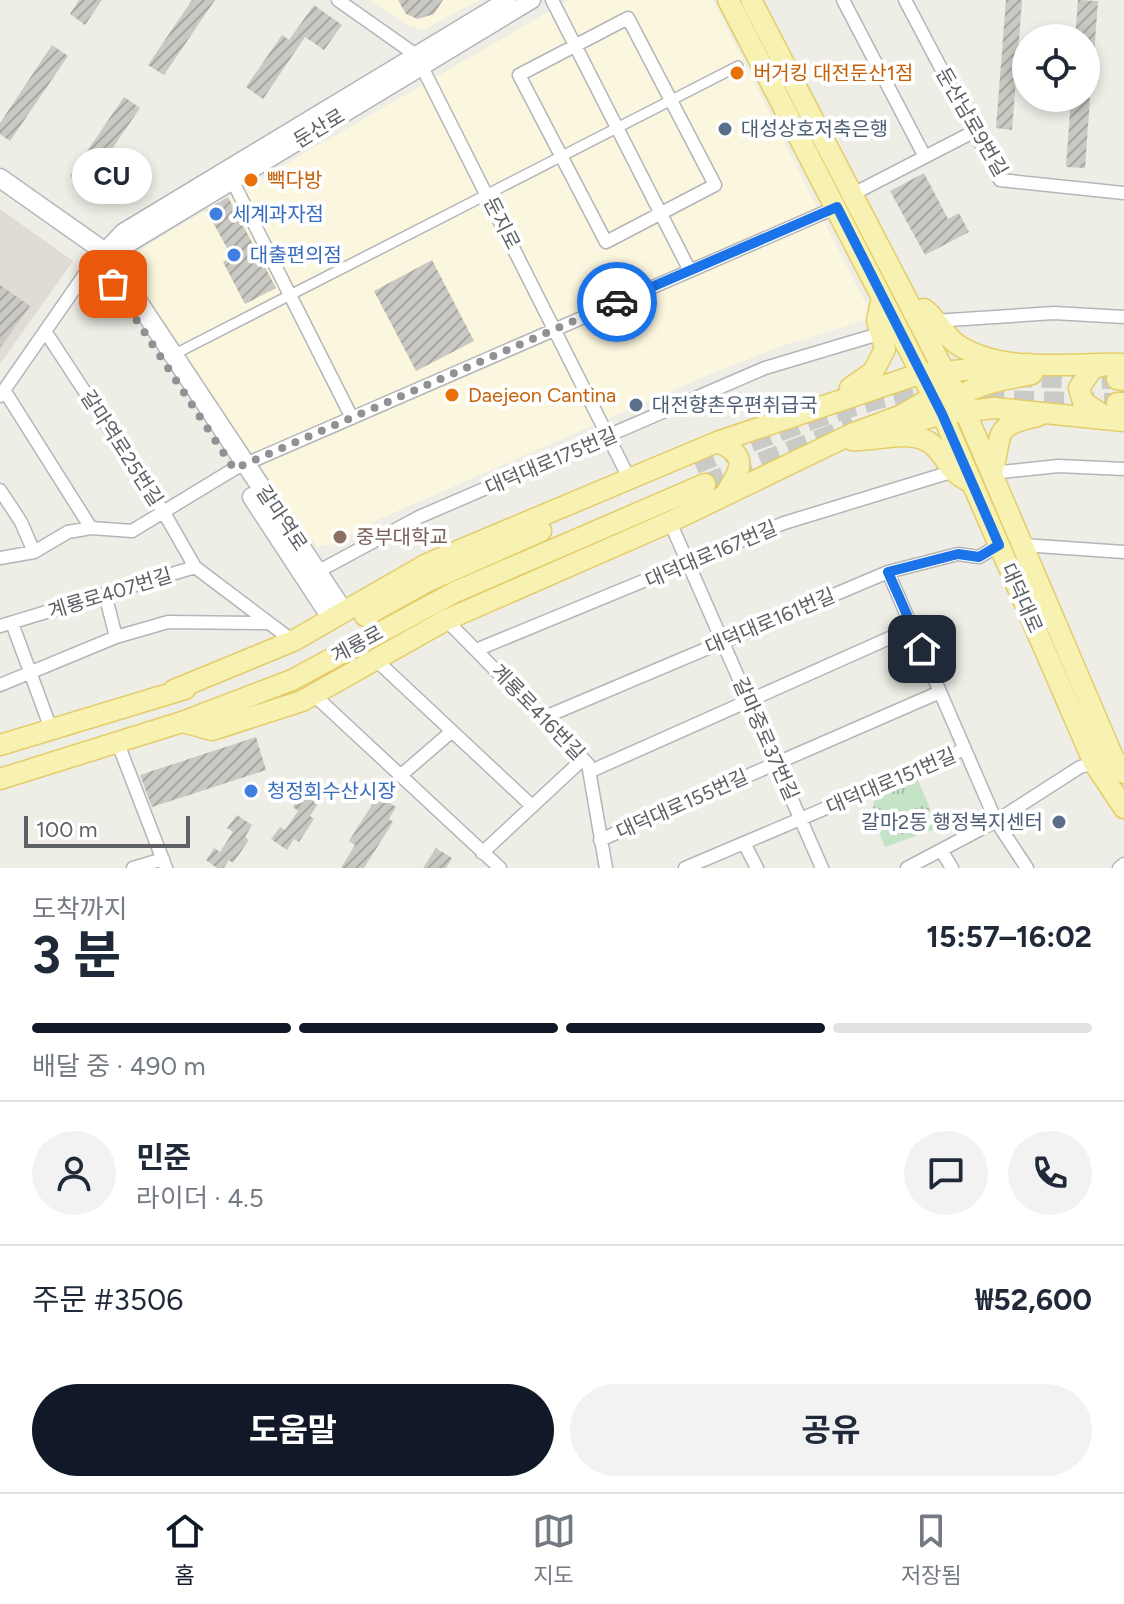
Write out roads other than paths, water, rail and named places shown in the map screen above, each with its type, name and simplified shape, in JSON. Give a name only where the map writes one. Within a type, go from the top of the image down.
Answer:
[{"type":"main road","name":"대덕대로","points":[[728,0],[845,201],[910,301],[962,404],[1023,545],[1111,765],[1124,808]]},
{"type":"main road","name":"대덕대로","points":[[751,0],[845,201],[882,298],[937,406],[999,545],[1111,765]]},
{"type":"main road","name":"갈마역로","points":[[0,178],[100,255],[173,355],[240,466],[317,572],[338,616]]},
{"type":"main road","name":"갈마역로","points":[[0,190],[100,255],[338,616]]},
{"type":"main road","points":[[834,399],[873,372],[885,349],[877,320],[882,298]]},
{"type":"main road","points":[[910,301],[928,311],[947,337],[975,353],[1030,364]]},
{"type":"main road","points":[[174,690],[293,641],[427,564],[717,442],[834,399],[919,374],[945,370],[1030,364],[1119,372]]},
{"type":"main road","points":[[962,404],[991,383],[1067,366]]},
{"type":"main road","points":[[1119,372],[1093,368],[1079,388],[1083,402],[1091,411],[1119,412]]},
{"type":"main road","points":[[937,406],[945,370]]},
{"type":"main road","points":[[182,722],[212,730],[314,695],[446,620],[670,522],[799,458],[902,415],[937,406],[962,404],[1052,413],[1119,412]]},
{"type":"main road","points":[[799,458],[937,406]]},
{"type":"main road","points":[[992,473],[994,448],[1005,429],[1015,421],[1052,413]]},
{"type":"main road","points":[[852,440],[920,438],[931,443],[942,454],[951,472],[972,483]]},
{"type":"main road","points":[[717,442],[735,450],[739,459],[739,473],[725,495]]},
{"type":"main road","name":"계룡로","points":[[0,745],[174,690],[214,686],[267,667],[428,581],[695,464]]},
{"type":"main road","name":"계룡로","points":[[0,779],[182,722],[292,680],[455,592],[705,484]]},
{"type":"street","name":"둔지로","points":[[338,0],[418,61],[557,329],[629,478]]},
{"type":"street","name":"둔산로","points":[[100,255],[130,243],[232,180],[507,0]]},
{"type":"street","name":"둔산로","points":[[100,255],[123,232],[418,61],[532,0]]},
{"type":"street","points":[[552,0],[690,271]]},
{"type":"street","points":[[843,0],[925,157]]},
{"type":"street","name":"둔산남로9번길","points":[[905,0],[1004,183],[1124,193]]},
{"type":"street","points":[[628,18],[671,101],[715,185],[606,242],[519,75],[628,18]]},
{"type":"street","points":[[173,355],[738,66]]},
{"type":"street","points":[[0,558],[34,552],[68,532],[91,528],[132,531],[240,466],[845,201],[975,131]]},
{"type":"street","points":[[232,180],[352,418]]},
{"type":"street","points":[[91,528],[2,393],[100,255]]},
{"type":"street","points":[[934,321],[1054,313],[1124,317]]},
{"type":"street","name":"갈마역로25번길","points":[[45,331],[163,511],[195,567]]},
{"type":"street","name":"대덕대로175번길","points":[[317,572],[419,517],[765,368],[882,333]]},
{"type":"street","points":[[992,473],[1058,466],[1124,469]]},
{"type":"street","name":"대덕대로167번길","points":[[476,650],[784,523],[951,472]]},
{"type":"street","points":[[0,490],[21,522],[34,552]]},
{"type":"street","name":"갈마중로37번길","points":[[670,522],[822,868]]},
{"type":"street","name":"대덕대로161번길","points":[[545,717],[888,572],[958,554],[979,557],[999,545]]},
{"type":"street","points":[[1023,545],[1124,552]]},
{"type":"street","name":"계룡로407번길","points":[[6,625],[195,567],[265,623],[293,641]]},
{"type":"street","points":[[888,572],[996,821],[1027,868]]},
{"type":"street","points":[[105,594],[116,637]]},
{"type":"street","name":"계룡로416번길","points":[[446,620],[545,717],[591,771],[606,868]]},
{"type":"street","points":[[0,685],[116,637],[168,622],[265,623]]},
{"type":"street","points":[[6,625],[51,729]]},
{"type":"street","points":[[591,771],[912,628]]},
{"type":"street","name":"계룡로","points":[[376,660],[532,806]]},
{"type":"street","name":"대덕대로155번길","points":[[600,840],[940,692]]},
{"type":"street","points":[[314,695],[500,868]]},
{"type":"street","points":[[400,776],[451,732]]},
{"type":"street","points":[[117,741],[164,864],[133,868]]},
{"type":"street","name":"대덕대로151번길","points":[[685,868],[965,749]]},
{"type":"street","points":[[482,853],[583,759]]},
{"type":"street","points":[[907,868],[996,821],[1080,767],[1111,765]]},
{"type":"street","points":[[744,843],[757,868]]},
{"type":"street","points":[[941,850],[952,868]]},
{"type":"street","points":[[1119,868],[1124,864]]},
{"type":"tunnel","points":[[695,464],[827,415],[930,387],[1002,378],[1117,379]]},
{"type":"tunnel","points":[[954,399],[1117,403]]},
{"type":"tunnel","points":[[705,484],[854,426]]},
{"type":"place","name":"버거킹 대전둔산1점","points":[[737,73]]},
{"type":"place","name":"대성상호저축은행","points":[[725,129]]},
{"type":"place","name":"빽다방","points":[[251,180]]},
{"type":"place","name":"세계과자점","points":[[216,214]]},
{"type":"place","name":"대출편의점","points":[[234,255]]},
{"type":"place","name":"CU","points":[[113,284]]},
{"type":"place","name":"Daejeon Cantina","points":[[452,395]]},
{"type":"place","name":"대전향촌우편취급국","points":[[636,405]]},
{"type":"place","name":"중부대학교","points":[[340,537]]},
{"type":"place","name":"청정회수산시장","points":[[251,791]]},
{"type":"place","name":"갈마2동 행정복지센터","points":[[1059,822]]}]
